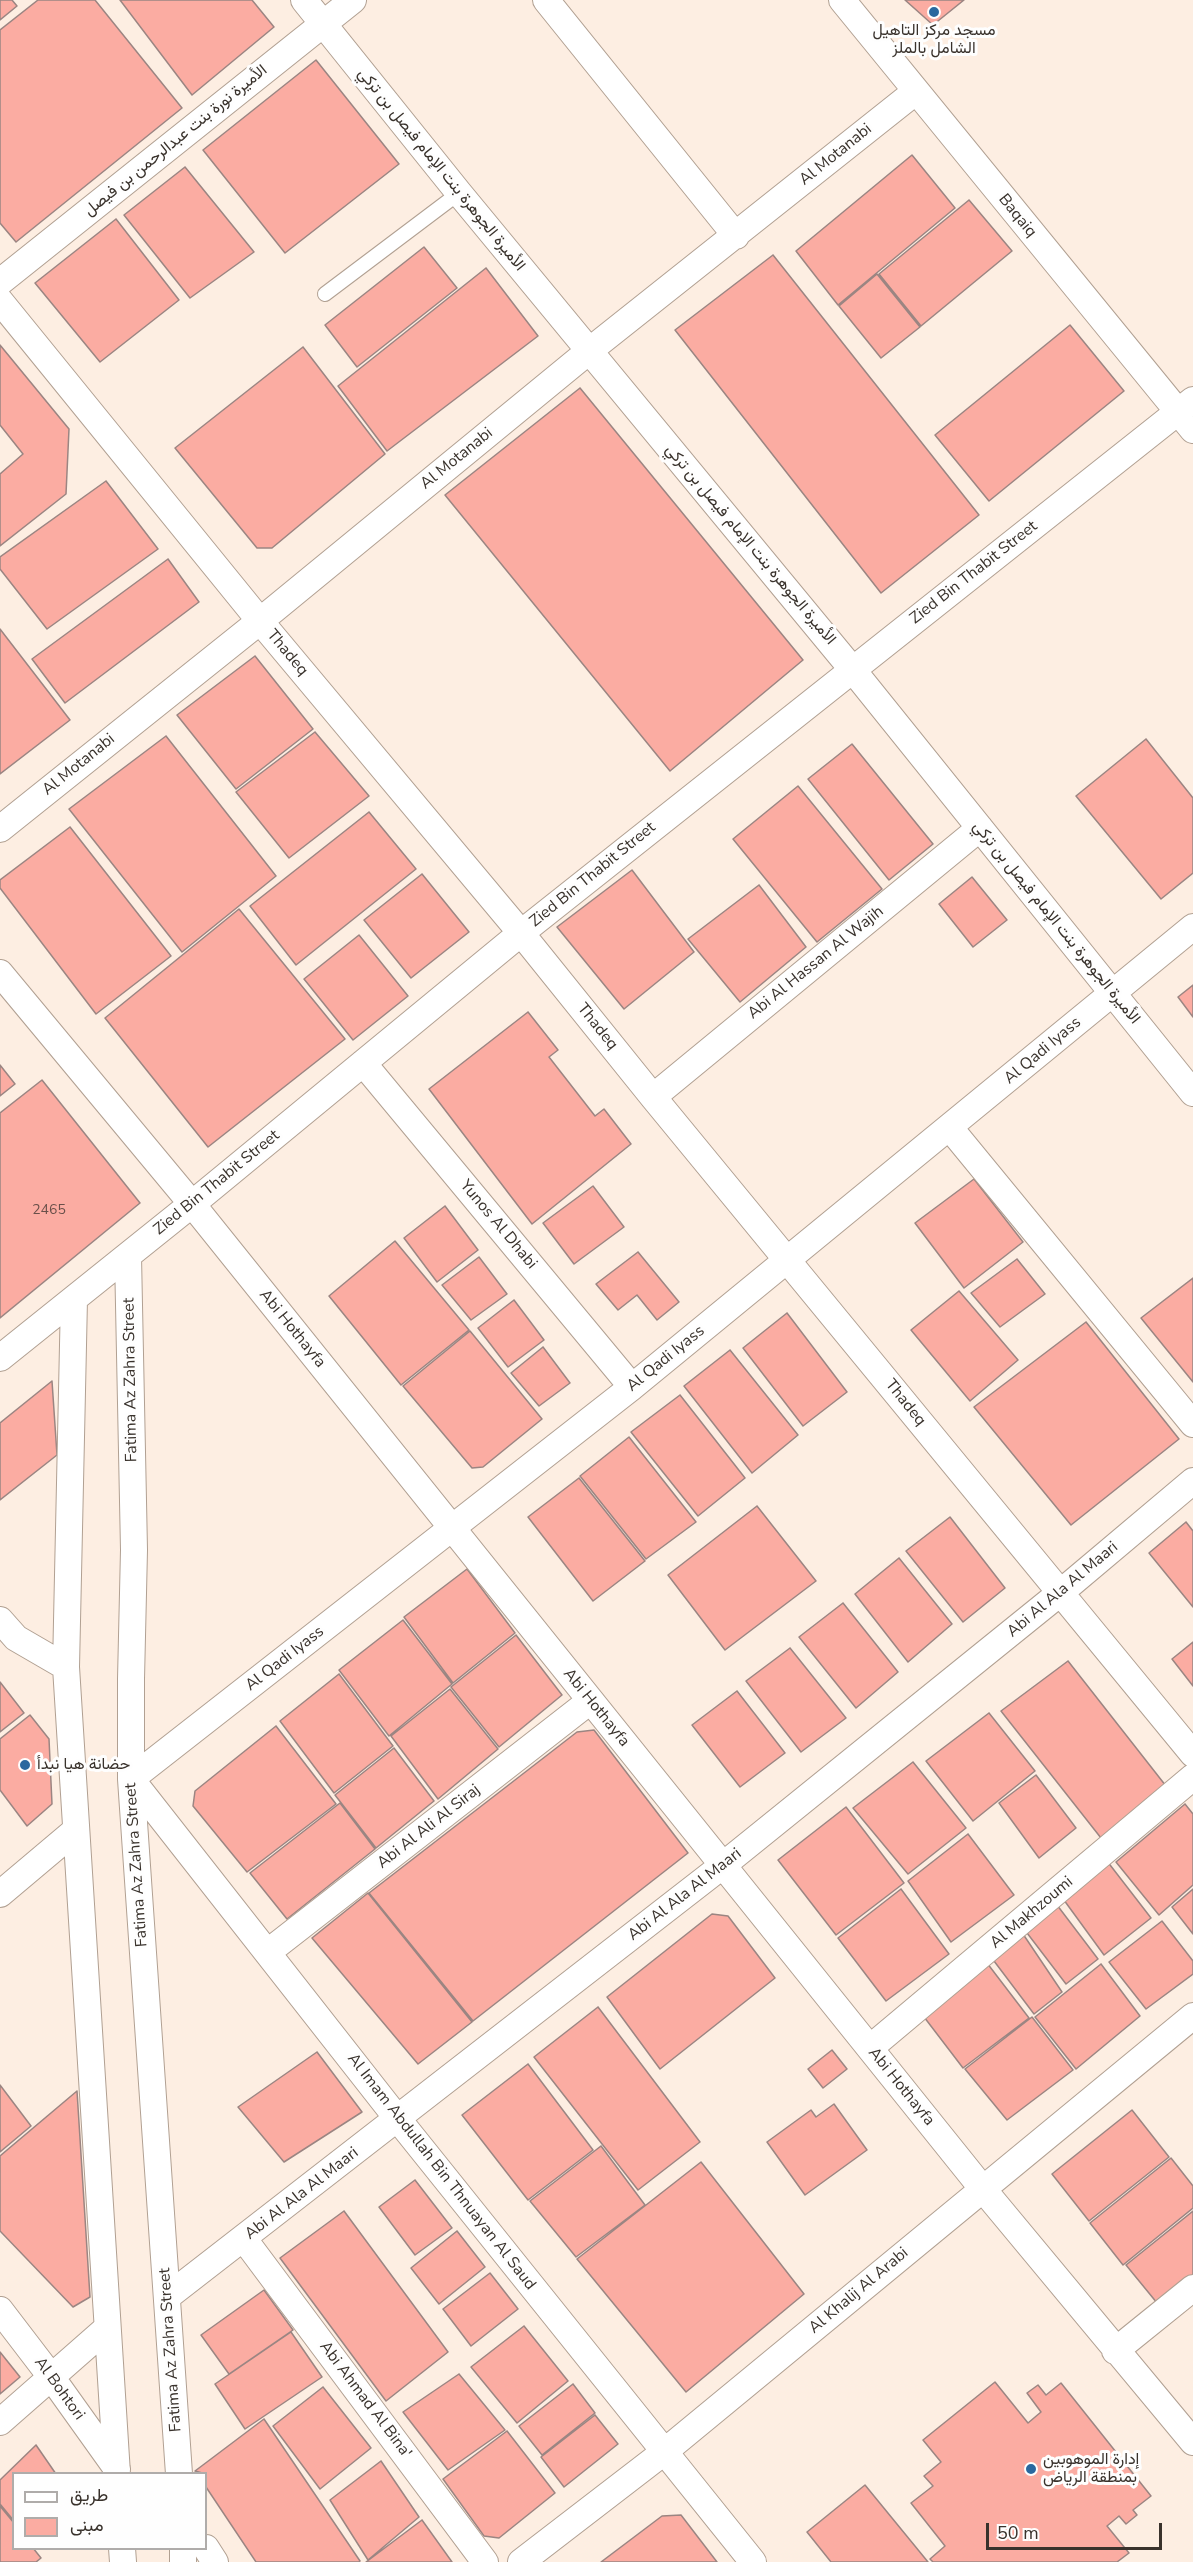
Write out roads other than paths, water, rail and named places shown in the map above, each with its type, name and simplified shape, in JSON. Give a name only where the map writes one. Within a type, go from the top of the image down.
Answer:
[{"type":"street","name":"الأميرة الجوهرة بنت الإمام فيصل بن تركي","points":[[304,0],[459,193],[852,669],[1193,1093]]},
{"type":"street","name":"الأميرة نورة بنت عبدالرحمن بن فيصل","points":[[0,282],[353,0]]},
{"type":"street","points":[[546,0],[736,236]]},
{"type":"street","name":"Baqaiq","points":[[842,0],[915,92],[1188,415]]},
{"type":"street","name":"Al Motanabi","points":[[0,829],[260,621],[589,351],[915,92]]},
{"type":"street","name":"Thadeq","points":[[0,301],[260,621],[521,933],[1193,1754]]},
{"type":"street","name":"Zied Bin Thabit Street","points":[[0,1358],[129,1256],[521,933],[852,669],[1188,415]]},
{"type":"street","name":"Abi Al Hassan Al Wajih","points":[[653,1097],[980,828]]},
{"type":"street","name":"Al Qadi Iyass","points":[[131,1779],[632,1387],[1193,927]]},
{"type":"street","name":"Abi Hothayfa","points":[[0,974],[192,1204],[982,2188],[1115,2351],[1193,2442]]},
{"type":"street","name":"Yunos Al Dhabi","points":[[363,1063],[632,1387]]},
{"type":"street","points":[[950,1128],[1193,1424]]},
{"type":"street","name":"Fatima Az Zahra Street","points":[[129,1256],[134,1550],[130,1679],[131,1779],[179,2472]]},
{"type":"street","points":[[74,1299],[66,1667],[106,2329],[117,2471]]},
{"type":"street","name":"Abi Al Ala Al Maari","points":[[167,2297],[722,1866],[1060,1593],[1193,1481]]},
{"type":"street","points":[[0,1620],[16,1638],[66,1667]]},
{"type":"street","name":"Abi Al Ali Al Siraj","points":[[268,1952],[590,1701]]},
{"type":"street","name":"Al Makhzoumi","points":[[870,2048],[1193,1777]]},
{"type":"street","name":"Al Imam Abdullah Bin Thnuayan Al Saud","points":[[131,1779],[753,2562]]},
{"type":"street","points":[[0,1894],[76,1830]]},
{"type":"street","name":"Al Khalij Al Arabi","points":[[521,2562],[664,2452],[1193,2016]]},
{"type":"street","name":"Abi Ahmad Al Bina'","points":[[244,2239],[485,2562]]},
{"type":"street","points":[[1115,2351],[1193,2288]]},
{"type":"street","name":"Al Bohtori","points":[[0,2310],[52,2378],[117,2471]]},
{"type":"street","points":[[0,2422],[106,2329]]},
{"type":"lane","points":[[325,294],[459,193]]},
{"type":"place","name":"مسجد مركز التاهيل الشامل بالملز","points":[[934,12]]},
{"type":"place","name":"حضانة هيا نبدأ","points":[[25,1765]]},
{"type":"place","name":"إدارة الموهوبين بمنطقة الرياض","points":[[1031,2469]]}]
